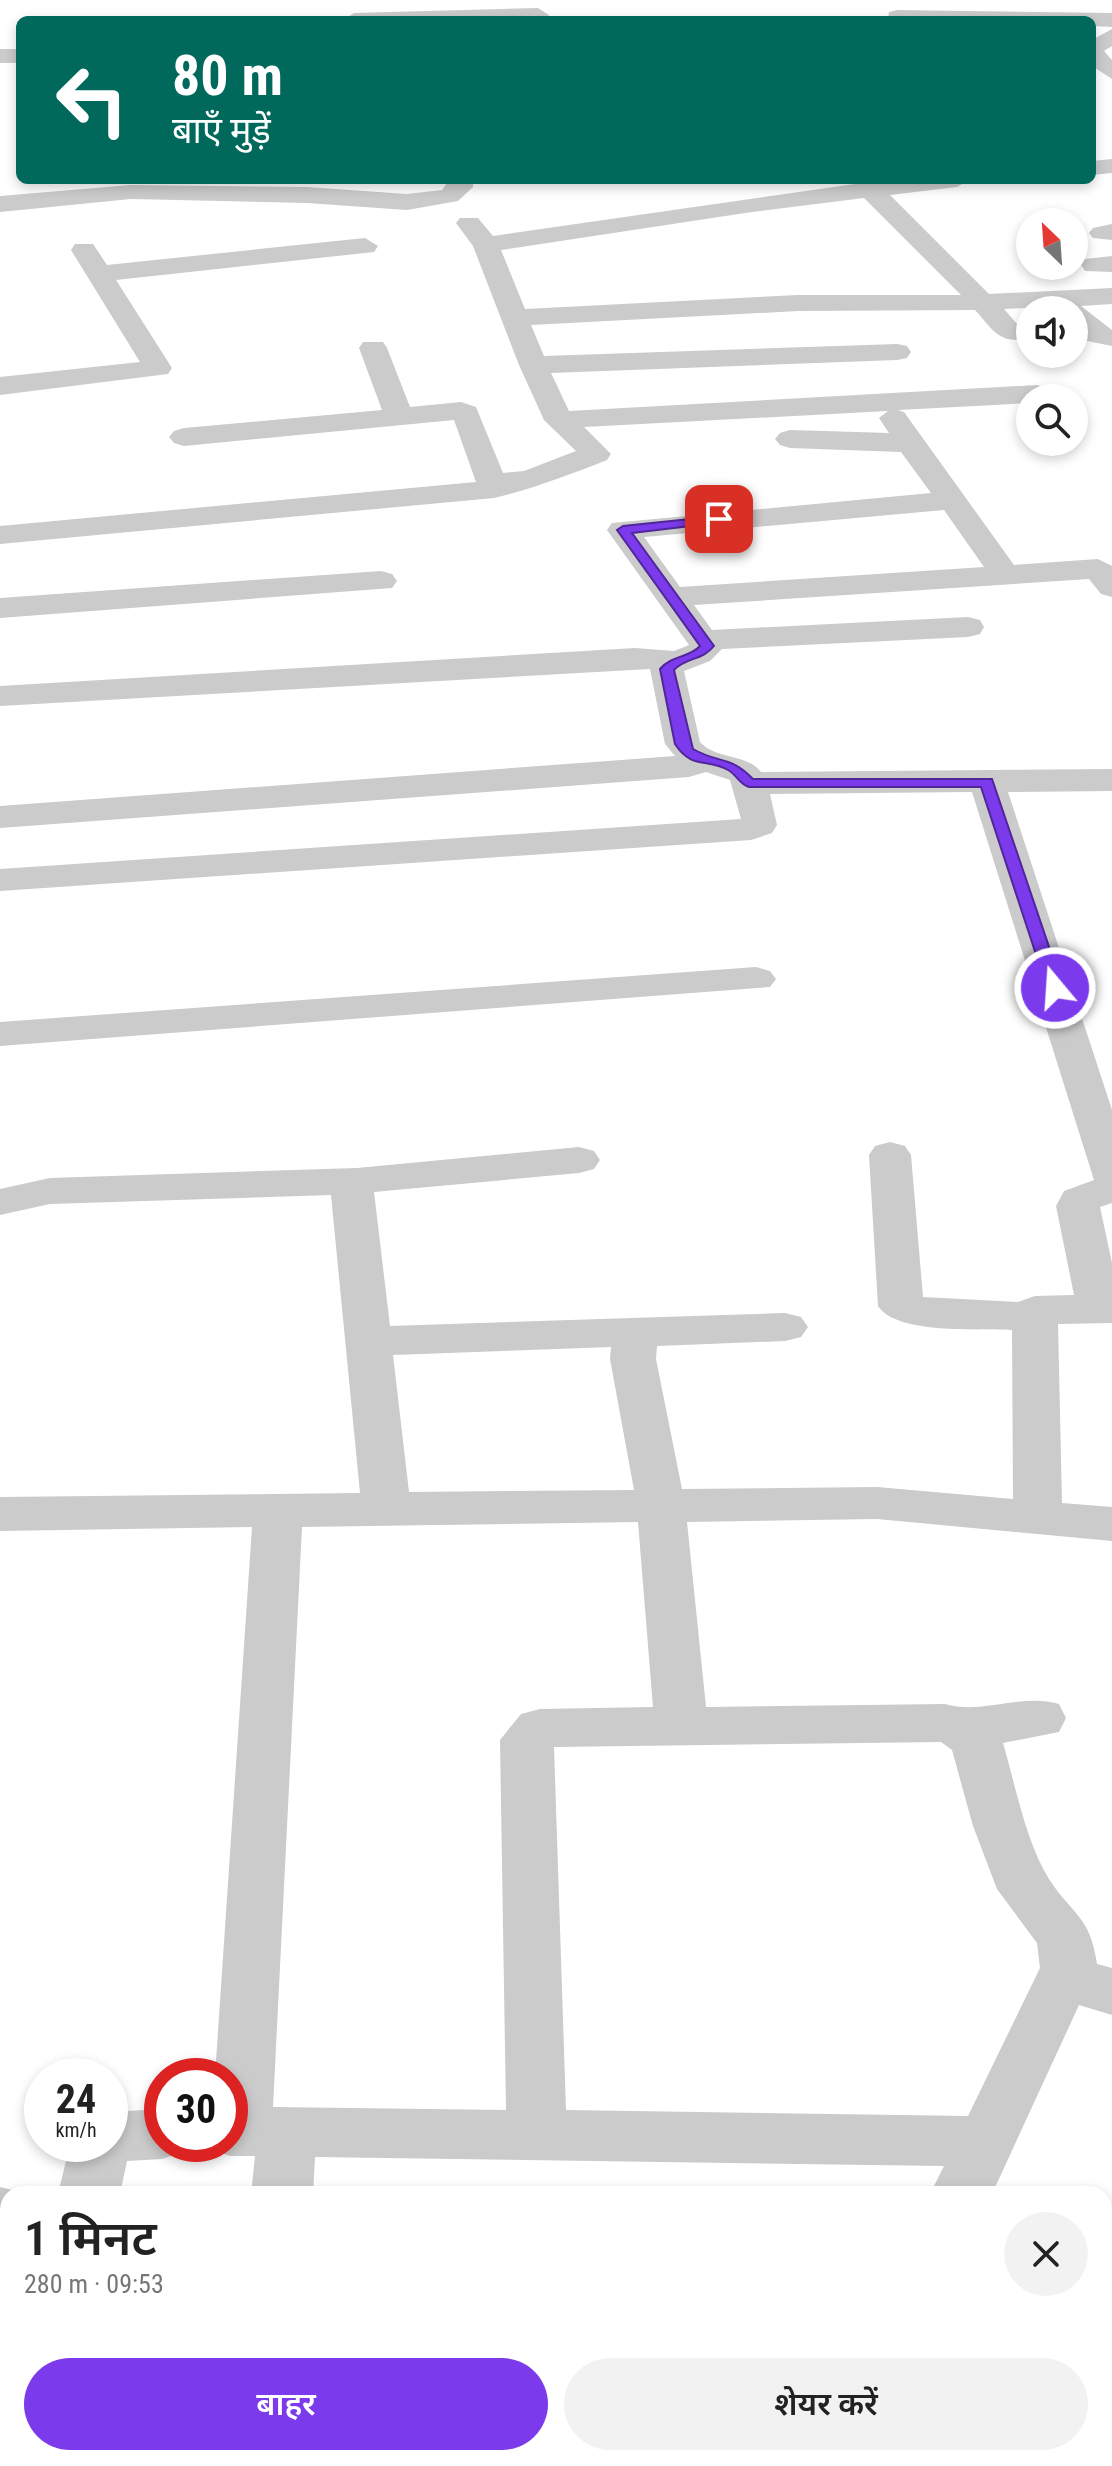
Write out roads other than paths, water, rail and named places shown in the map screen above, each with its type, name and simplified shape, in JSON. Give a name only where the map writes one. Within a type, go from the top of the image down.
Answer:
[{"type":"street","points":[[895,12],[1004,16]]},
{"type":"street","points":[[501,16],[538,15]]},
{"type":"street","points":[[1096,58],[1112,72]]},
{"type":"street","points":[[486,245],[918,184]]},
{"type":"street","points":[[0,204],[63,188],[118,192],[249,193],[407,202],[455,188],[486,245],[533,365],[559,420],[596,454],[528,480],[508,481],[494,489],[0,535]]},
{"type":"street","points":[[869,189],[984,302],[1011,333]]},
{"type":"street","points":[[0,386],[148,372],[158,368],[92,262],[365,246]]},
{"type":"street","points":[[1088,302],[1112,296]]},
{"type":"street","points":[[515,318],[798,303],[1016,304]]},
{"type":"street","points":[[1088,326],[1097,335],[1112,338]]},
{"type":"street","points":[[373,348],[399,417]]},
{"type":"street","points":[[533,365],[897,352]]},
{"type":"street","points":[[559,420],[1016,395]]},
{"type":"street","points":[[884,402],[1004,573]]},
{"type":"street","points":[[184,437],[465,412],[494,489]]},
{"type":"street","points":[[790,439],[910,443]]},
{"type":"street","points":[[0,696],[635,658],[675,661],[705,651],[704,640],[623,530],[952,500]]},
{"type":"street","points":[[671,597],[1098,569],[1112,587]]},
{"type":"street","points":[[0,608],[381,581]]},
{"type":"street","points":[[704,640],[968,627]]},
{"type":"street","points":[[675,661],[667,669],[683,744],[694,757],[733,766],[748,780],[987,783],[1112,780]]},
{"type":"street","points":[[0,880],[751,829],[759,825],[748,780],[752,743]]},
{"type":"street","points":[[0,817],[689,766],[703,761]]},
{"type":"street","points":[[987,783],[1112,1175]]},
{"type":"street","points":[[0,1034],[756,979]]},
{"type":"street","points":[[890,1155],[901,1306],[914,1311],[1033,1317]]},
{"type":"street","points":[[0,1202],[50,1191],[357,1181],[579,1160]]},
{"type":"street","points":[[357,1181],[350,1190],[386,1509]]},
{"type":"street","points":[[1038,1518],[1033,1317],[1035,1310],[1044,1307],[1106,1309],[1078,1206],[1079,1200],[1086,1195],[1105,1193],[1112,1188]]},
{"type":"street","points":[[367,1341],[785,1327]]},
{"type":"street","points":[[635,1332],[633,1359],[661,1506],[681,1723]]},
{"type":"street","points":[[0,1514],[877,1503],[1112,1524]]},
{"type":"street","points":[[278,1511],[253,2131],[278,2186]]},
{"type":"street","points":[[963,1730],[1040,1718]]},
{"type":"street","points":[[537,2134],[527,1740],[540,1728],[681,1723],[945,1723],[963,1730],[976,1740],[1000,1826],[1025,1889],[1065,1937],[1092,1986]]},
{"type":"street","points":[[965,2186],[1060,1984],[1092,1986]]},
{"type":"street","points":[[253,2131],[986,2141]]},
{"type":"street","points":[[91,2186],[96,2162]]}]
